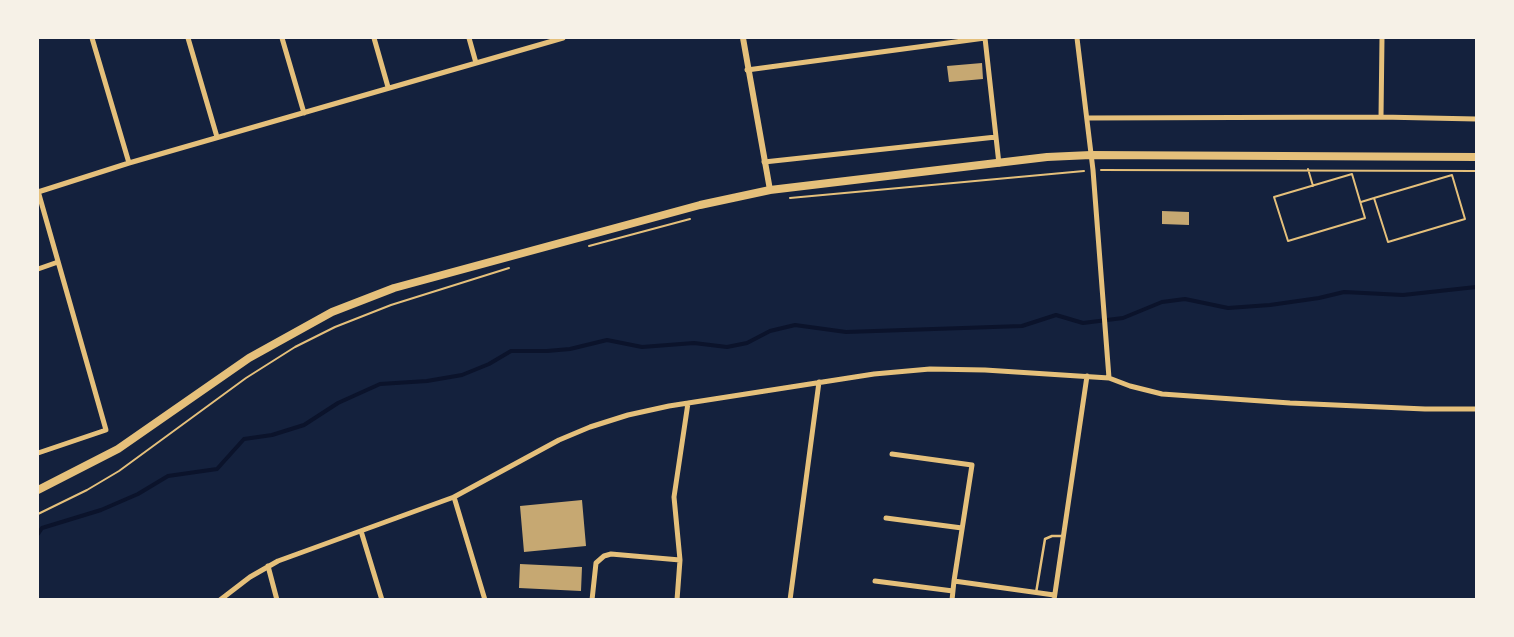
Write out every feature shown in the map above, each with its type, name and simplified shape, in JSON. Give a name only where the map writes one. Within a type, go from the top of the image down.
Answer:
[{"type":"main road","points":[[38,490],[118,449],[249,358],[275,342],[339,309],[403,285],[700,205],[770,190],[1047,157],[1091,155],[1476,157]]},
{"type":"street","points":[[92,38],[128,163]]},
{"type":"street","points":[[188,38],[218,138]]},
{"type":"street","points":[[282,38],[304,113]]},
{"type":"street","points":[[374,38],[388,87]]},
{"type":"street","points":[[469,38],[476,63]]},
{"type":"street","points":[[38,452],[106,430],[38,191],[388,87],[476,63],[553,39],[563,38]]},
{"type":"street","points":[[742,38],[770,190]]},
{"type":"street","points":[[747,70],[985,38],[999,164]]},
{"type":"street","points":[[1077,38],[1093,170],[1109,378]]},
{"type":"street","points":[[1381,116],[1382,38]]},
{"type":"street","points":[[1087,118],[1381,116],[1476,119]]},
{"type":"street","points":[[764,162],[996,137]]},
{"type":"street","points":[[38,268],[58,262]]},
{"type":"street","points":[[220,600],[250,577],[278,560],[454,497],[559,440],[590,427],[628,415],[820,382],[874,374],[930,370],[985,370],[1109,378],[1130,386],[1162,394],[1426,410],[1476,410]]},
{"type":"street","points":[[954,582],[1036,593],[1054,598],[1087,376]]},
{"type":"street","points":[[790,600],[820,382]]},
{"type":"street","points":[[677,600],[680,560],[674,497],[688,404]]},
{"type":"street","points":[[892,454],[972,465],[952,600]]},
{"type":"street","points":[[454,497],[485,600]]},
{"type":"street","points":[[886,518],[962,528]]},
{"type":"street","points":[[361,530],[382,600]]},
{"type":"street","points":[[592,600],[596,563],[604,556],[611,554],[680,560]]},
{"type":"street","points":[[268,566],[277,600]]},
{"type":"street","points":[[876,581],[953,591]]},
{"type":"lane","points":[[1036,593],[1045,539],[1052,536],[1063,536]]},
{"type":"path","points":[[1303,156],[1313,186]]},
{"type":"path","points":[[787,198],[1093,170],[1476,171]]},
{"type":"path","points":[[1352,174],[1361,202],[1366,218],[1288,241],[1274,197],[1352,174]]},
{"type":"path","points":[[1361,202],[1374,198],[1452,175],[1465,219],[1388,242],[1374,198]]},
{"type":"path","points":[[589,246],[656,229],[697,216]]},
{"type":"path","points":[[38,514],[120,472],[246,378],[295,347],[335,327],[391,305],[515,266]]},
{"type":"building","points":[[982,63],[983,79],[949,82],[947,66]]},
{"type":"building","points":[[1162,211],[1189,212],[1189,225],[1162,224]]},
{"type":"building","points":[[582,500],[586,546],[524,552],[520,506]]},
{"type":"building","points":[[520,564],[582,567],[581,591],[519,588]]},
{"type":"waterway","points":[[38,534],[42,528],[101,510],[138,494],[168,476],[217,469],[244,439],[272,435],[304,425],[338,403],[380,384],[427,381],[462,375],[489,364],[511,351],[570,349],[607,340],[642,347],[694,343],[727,347],[747,343],[770,331],[795,325],[846,332],[1022,326],[1056,315],[1083,323],[1123,318],[1162,302],[1185,299],[1228,308],[1270,305],[1319,298],[1344,292],[1403,295],[1476,287]]}]
